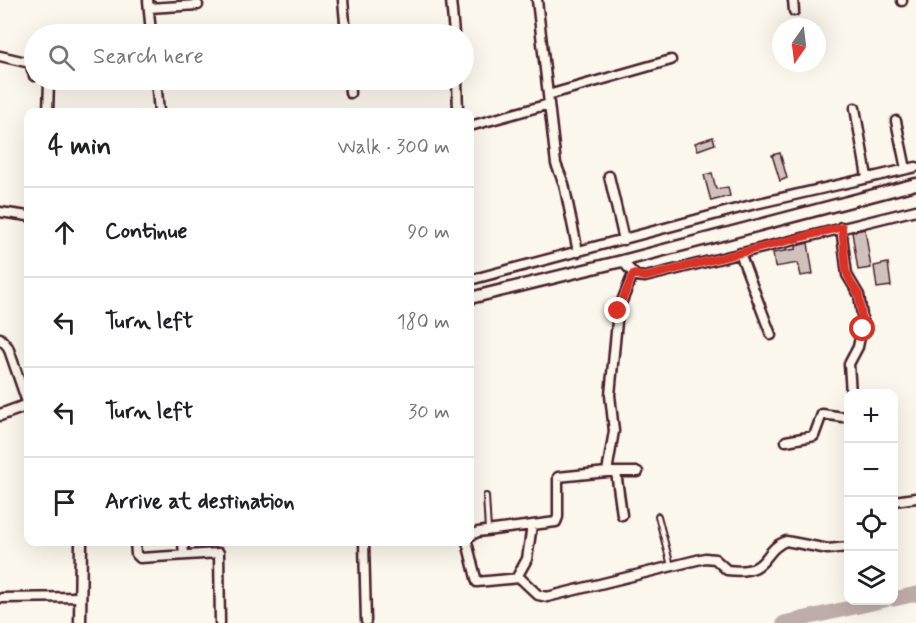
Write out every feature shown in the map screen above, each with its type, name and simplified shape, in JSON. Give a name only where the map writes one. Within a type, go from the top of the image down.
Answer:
[{"type":"street","points":[[343,0],[345,24]]},
{"type":"street","points":[[451,0],[453,24]]},
{"type":"street","points":[[537,0],[556,164],[564,184],[578,252]]},
{"type":"street","points":[[793,0],[794,11]]},
{"type":"street","points":[[150,24],[148,4],[198,5]]},
{"type":"street","points":[[0,56],[24,62]]},
{"type":"street","points":[[474,125],[671,60]]},
{"type":"street","points":[[48,108],[49,90]]},
{"type":"street","points":[[157,90],[159,108]]},
{"type":"street","points":[[457,90],[458,108]]},
{"type":"street","points":[[855,108],[867,177]]},
{"type":"street","points":[[896,121],[906,169]]},
{"type":"street","points":[[474,279],[755,204],[916,167]]},
{"type":"street","points":[[609,177],[624,240]]},
{"type":"street","points":[[474,297],[916,184]]},
{"type":"street","points":[[622,261],[633,274],[645,277],[916,210]]},
{"type":"street","points":[[0,212],[24,215]]},
{"type":"street","points":[[842,227],[846,271],[859,295],[863,323],[858,347],[849,364],[851,389]]},
{"type":"street","points":[[740,253],[771,335]]},
{"type":"street","points":[[622,515],[612,472],[614,431],[610,395],[618,311],[633,274]]},
{"type":"street","points":[[0,338],[8,347],[24,393]]},
{"type":"street","points":[[0,415],[24,406]]},
{"type":"street","points":[[786,441],[814,436],[822,414],[844,416]]},
{"type":"street","points":[[474,535],[488,530],[557,521],[558,477],[638,472]]},
{"type":"street","points":[[898,500],[916,498]]},
{"type":"street","points":[[517,577],[527,559],[532,525]]},
{"type":"street","points":[[468,546],[477,582],[517,577],[525,581],[538,595],[554,597],[709,558],[715,559],[727,570],[755,568],[763,564],[779,544],[786,542],[828,549],[844,547]]},
{"type":"street","points":[[80,623],[81,546]]},
{"type":"street","points":[[135,546],[136,554],[140,558],[216,552],[220,554],[220,623]]},
{"type":"street","points":[[183,546],[184,555]]},
{"type":"street","points":[[364,546],[366,621]]},
{"type":"street","points":[[2,598],[80,597]]},
{"type":"lane","points":[[486,496],[488,530]]},
{"type":"lane","points":[[658,516],[671,567]]},
{"type":"building","points":[[713,137],[715,144],[698,150],[695,143]]},
{"type":"building","points":[[780,153],[787,178],[780,181],[772,155]]},
{"type":"building","points":[[712,173],[716,189],[728,187],[730,196],[711,201],[704,175]]},
{"type":"building","points":[[865,229],[871,268],[858,270],[852,232]]},
{"type":"building","points":[[808,243],[813,274],[801,276],[798,263],[775,267],[773,253],[796,249],[796,246]]},
{"type":"building","points":[[888,263],[891,286],[877,288],[874,266]]},
{"type":"waterway","points":[[898,598],[916,594]]},
{"type":"waterway","points":[[784,623],[863,605]]},
{"type":"route","points":[[618,311],[633,274],[645,277],[842,227],[846,271],[859,295],[863,329]]}]
